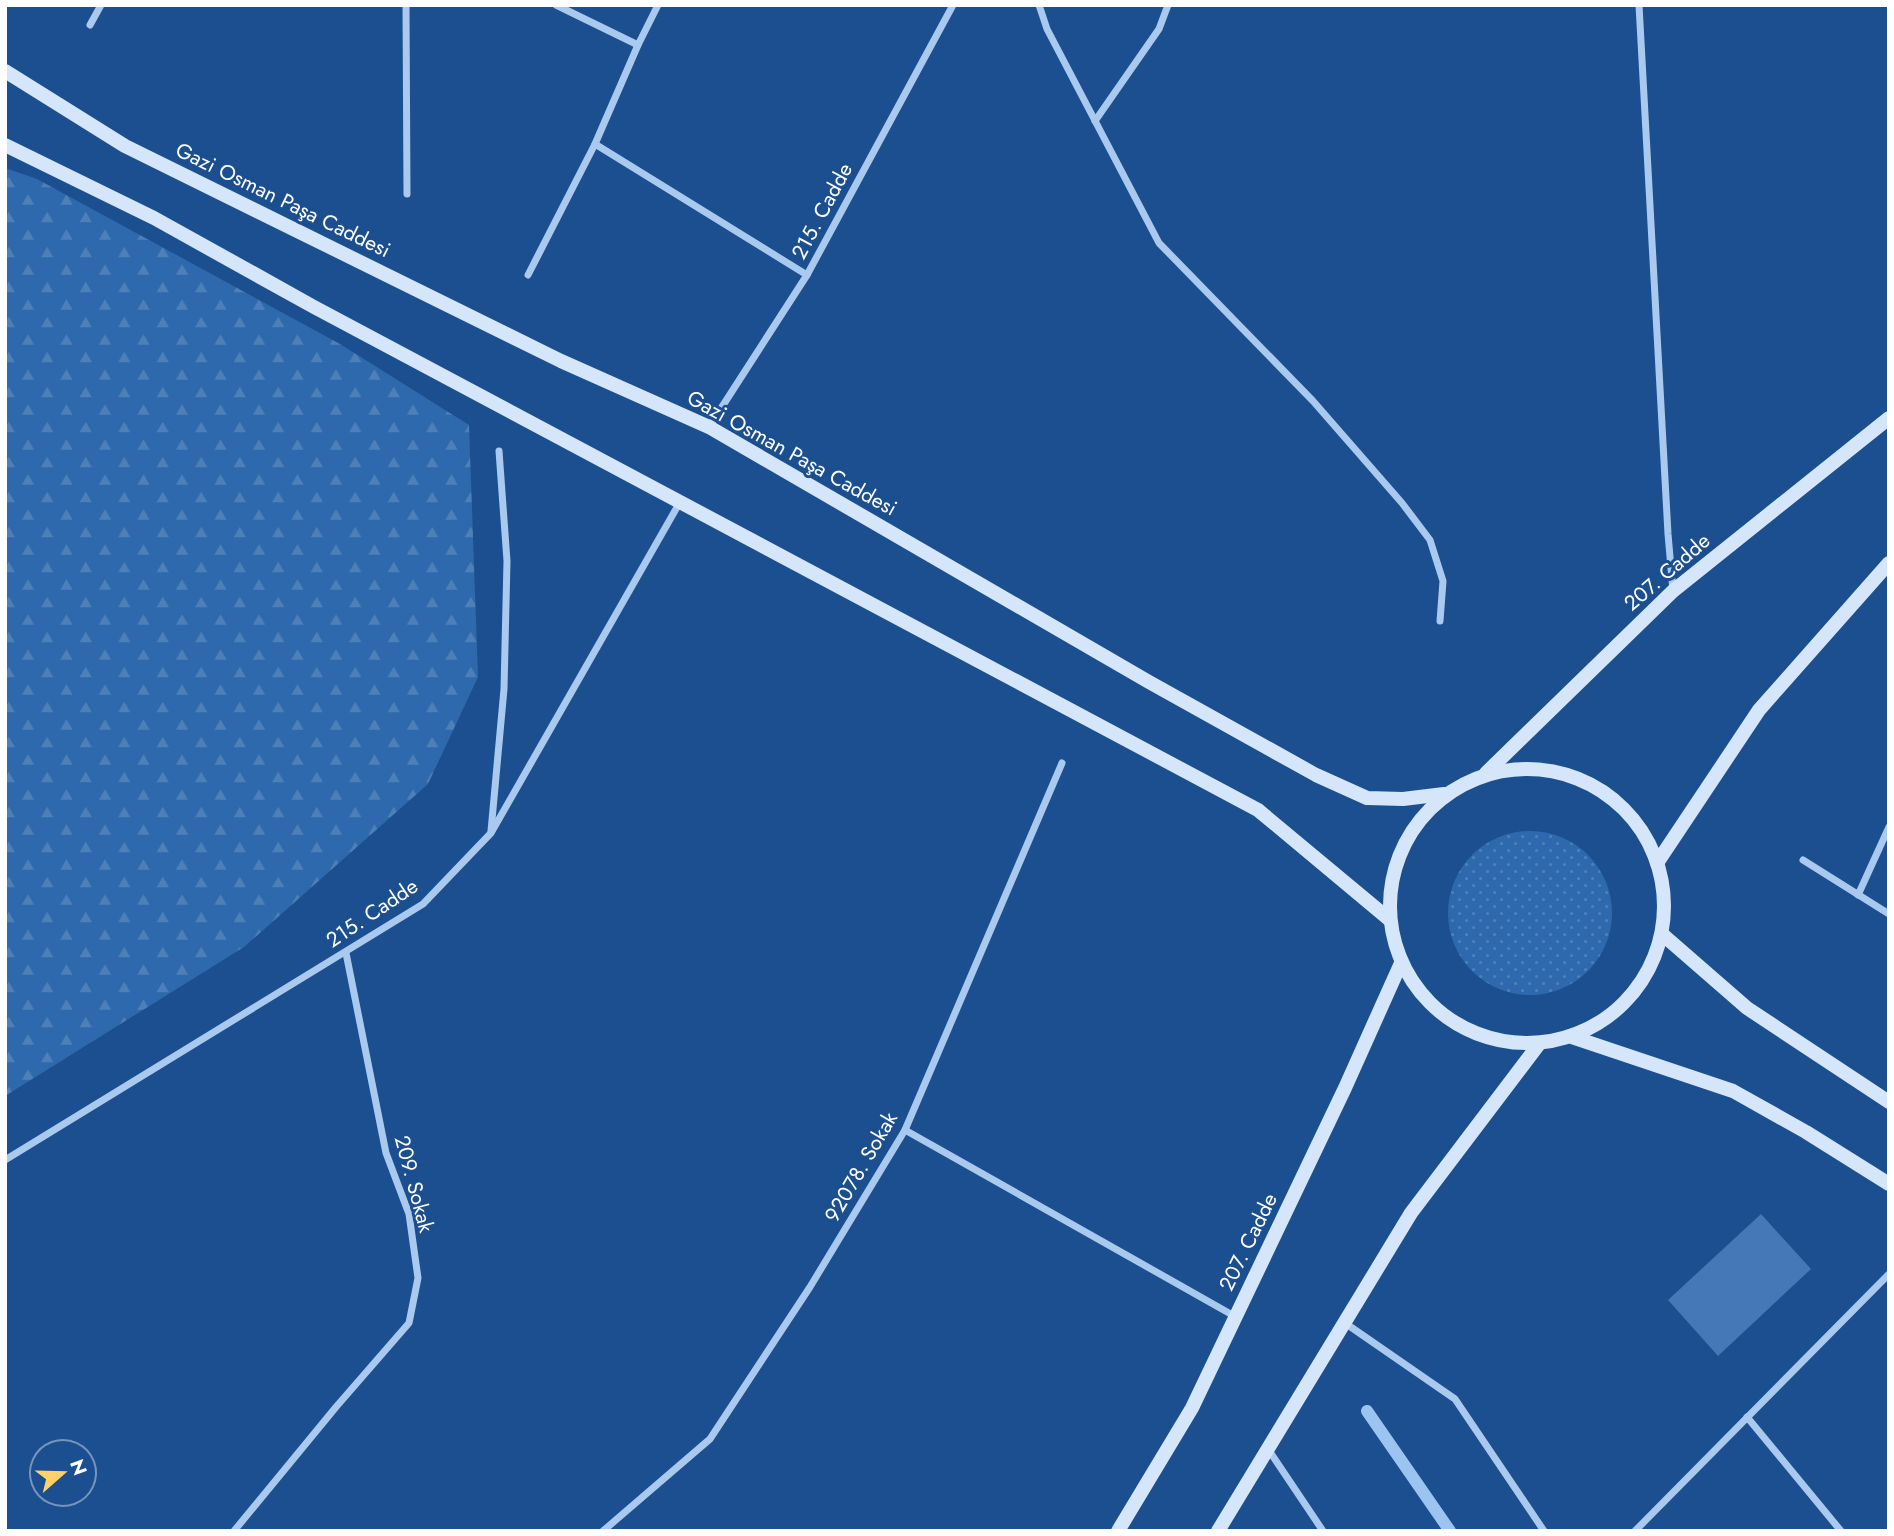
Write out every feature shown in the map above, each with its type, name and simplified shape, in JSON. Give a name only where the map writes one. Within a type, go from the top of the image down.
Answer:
[{"type":"main road","name":"Gazi Osman Paşa Caddesi","points":[[5,71],[125,146],[561,361],[709,426],[1149,682],[1316,775],[1367,798],[1403,799],[1444,794]]},
{"type":"main road","points":[[5,145],[154,218],[314,307],[1258,810],[1390,920]]},
{"type":"main road","name":"207. Cadde","points":[[1486,773],[1674,591],[1889,418]]},
{"type":"main road","points":[[1657,863],[1759,710],[1889,563]]},
{"type":"main road","points":[[1534,767],[1580,778],[1620,803],[1649,841],[1657,863],[1664,887],[1662,934],[1646,978],[1614,1014],[1572,1037],[1539,1044],[1492,1040],[1454,1024],[1423,997],[1401,963],[1390,920],[1392,873],[1411,829],[1444,794],[1486,773],[1534,767]]},
{"type":"main road","points":[[1662,934],[1747,1008],[1889,1102]]},
{"type":"main road","name":"207. Cadde","points":[[1118,1531],[1192,1408],[1345,1088],[1401,963]]},
{"type":"main road","points":[[1572,1037],[1733,1091],[1807,1132],[1889,1184]]},
{"type":"main road","points":[[1218,1531],[1411,1213],[1539,1044]]},
{"type":"street","points":[[90,25],[101,5]]},
{"type":"street","points":[[406,5],[407,194]]},
{"type":"street","points":[[556,5],[638,45]]},
{"type":"street","points":[[528,275],[595,144],[658,5]]},
{"type":"street","name":"215. Cadde","points":[[709,426],[807,275],[953,5]]},
{"type":"street","points":[[1039,5],[1047,29],[1159,243],[1313,401],[1402,503],[1430,540],[1443,581],[1440,621]]},
{"type":"street","points":[[1095,121],[1159,29],[1168,5]]},
{"type":"street","points":[[1640,6],[1668,534],[1674,591]]},
{"type":"street","points":[[595,144],[807,275]]},
{"type":"street","points":[[491,833],[504,689],[508,561],[499,451]]},
{"type":"street","name":"215. Cadde","points":[[5,1160],[423,904],[491,833],[681,501]]},
{"type":"street","name":"92078. Sokak","points":[[603,1531],[710,1439],[810,1287],[905,1130],[1062,763]]},
{"type":"street","points":[[1858,895],[1889,827]]},
{"type":"street","points":[[1803,860],[1889,914]]},
{"type":"street","name":"209. Sokak","points":[[234,1531],[409,1324],[418,1278],[409,1214],[386,1153],[346,953]]},
{"type":"street","points":[[905,1130],[1236,1317]]},
{"type":"street","points":[[1635,1531],[1889,1274]]},
{"type":"street","points":[[1345,1323],[1455,1398],[1544,1531]]},
{"type":"street","points":[[1747,1417],[1841,1531]]},
{"type":"street","points":[[1268,1449],[1324,1531]]},
{"type":"green space","points":[[5,168],[37,179],[340,344],[469,425],[478,677],[428,784],[244,947],[5,1096]]},
{"type":"green space","points":[[1530,831],[1562,837],[1576,844],[1588,855],[1599,867],[1606,881],[1612,913],[1606,945],[1599,959],[1588,971],[1576,982],[1562,989],[1530,995],[1498,989],[1484,982],[1472,971],[1461,959],[1454,945],[1448,913],[1454,881],[1461,867],[1472,855],[1484,844],[1498,837]]},
{"type":"building","points":[[1761,1214],[1811,1269],[1718,1356],[1668,1300]]},
{"type":"waterway","points":[[1367,1411],[1450,1531]]}]
